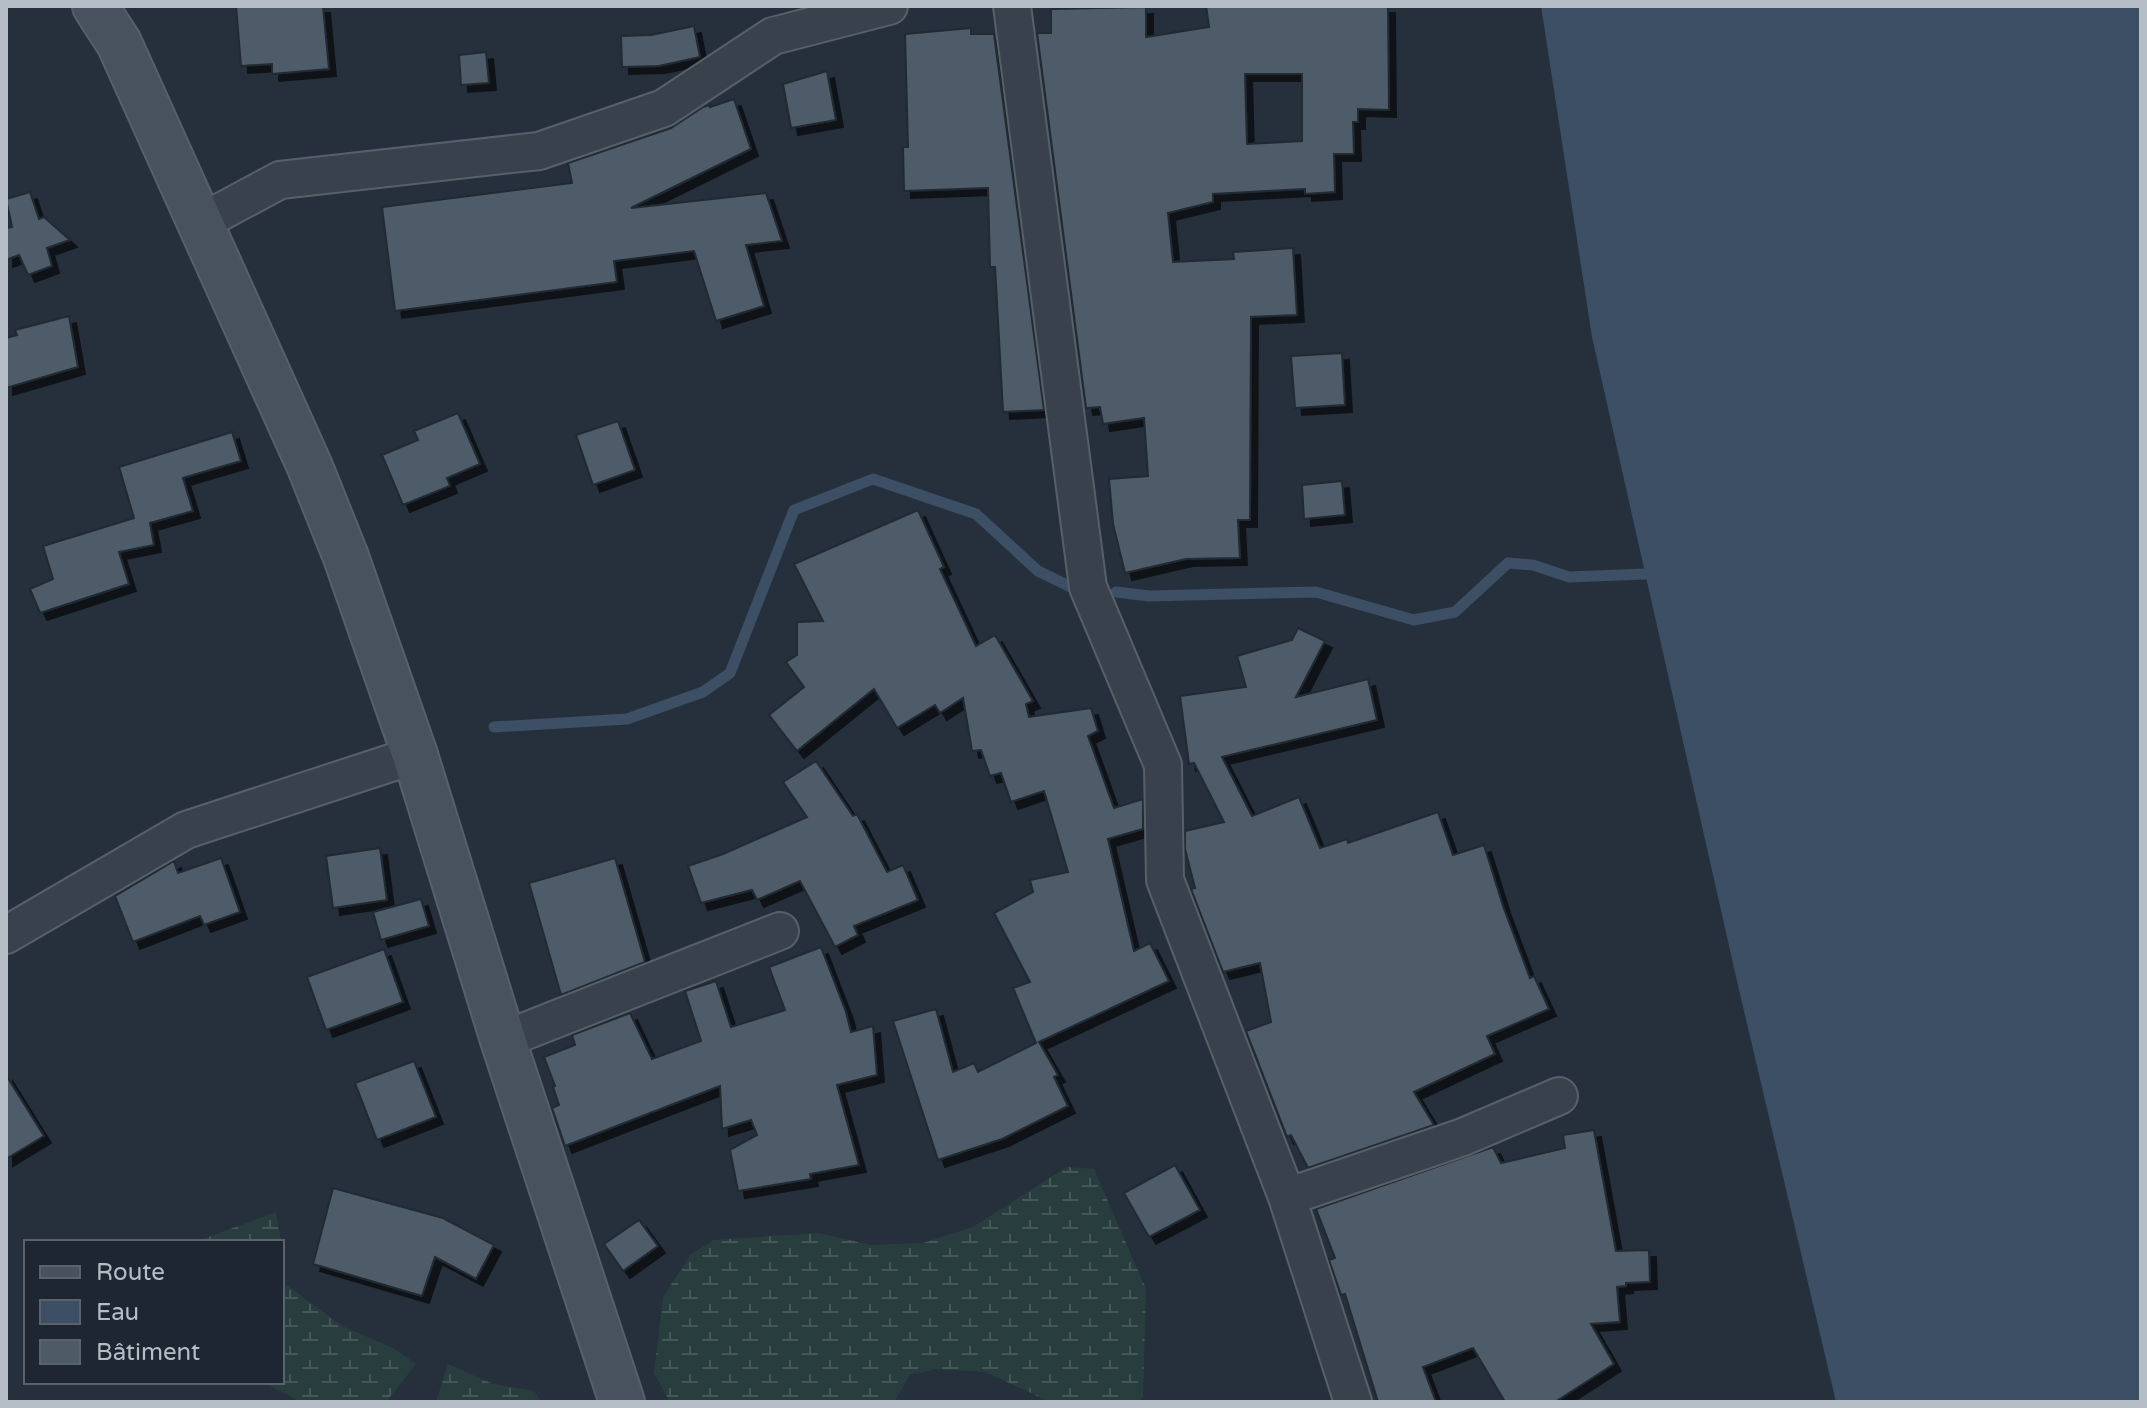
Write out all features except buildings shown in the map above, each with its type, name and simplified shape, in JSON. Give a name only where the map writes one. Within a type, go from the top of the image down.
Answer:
[{"type":"main road","points":[[95,6],[119,43],[310,467],[346,557],[415,755],[503,1040],[622,1402]]},
{"type":"street","points":[[200,223],[280,180],[539,151],[664,108],[773,36],[889,6]]},
{"type":"street","points":[[1012,6],[1088,587],[1163,765],[1165,880],[1287,1197],[1353,1402]]},
{"type":"street","points":[[6,935],[186,830],[415,755]]},
{"type":"street","points":[[503,1040],[780,931]]},
{"type":"street","points":[[1287,1197],[1463,1137],[1559,1096]]},
{"type":"green space","points":[[1067,1167],[1094,1169],[1146,1289],[1143,1395],[1139,1402],[1050,1402],[986,1372],[936,1369],[910,1375],[894,1402],[670,1402],[654,1373],[663,1297],[691,1254],[714,1240],[818,1233],[871,1245],[923,1243],[973,1227]]},
{"type":"green space","points":[[276,1212],[281,1240],[200,1240]]},
{"type":"green space","points":[[284,1283],[342,1326],[393,1348],[416,1364],[386,1402],[301,1402],[267,1384],[284,1384]]},
{"type":"green space","points":[[448,1364],[493,1384],[534,1391],[541,1402],[436,1402]]},
{"type":"water","points":[[1541,6],[2141,6],[2141,1402],[1836,1402],[1736,977],[1592,337]]},
{"type":"waterway","points":[[494,727],[627,719],[703,692],[730,673],[794,510],[873,479],[976,514],[1038,571],[1075,589]]},
{"type":"waterway","points":[[1116,592],[1149,596],[1316,592],[1414,620],[1455,612],[1508,563],[1533,565],[1569,577],[1646,574]]}]
